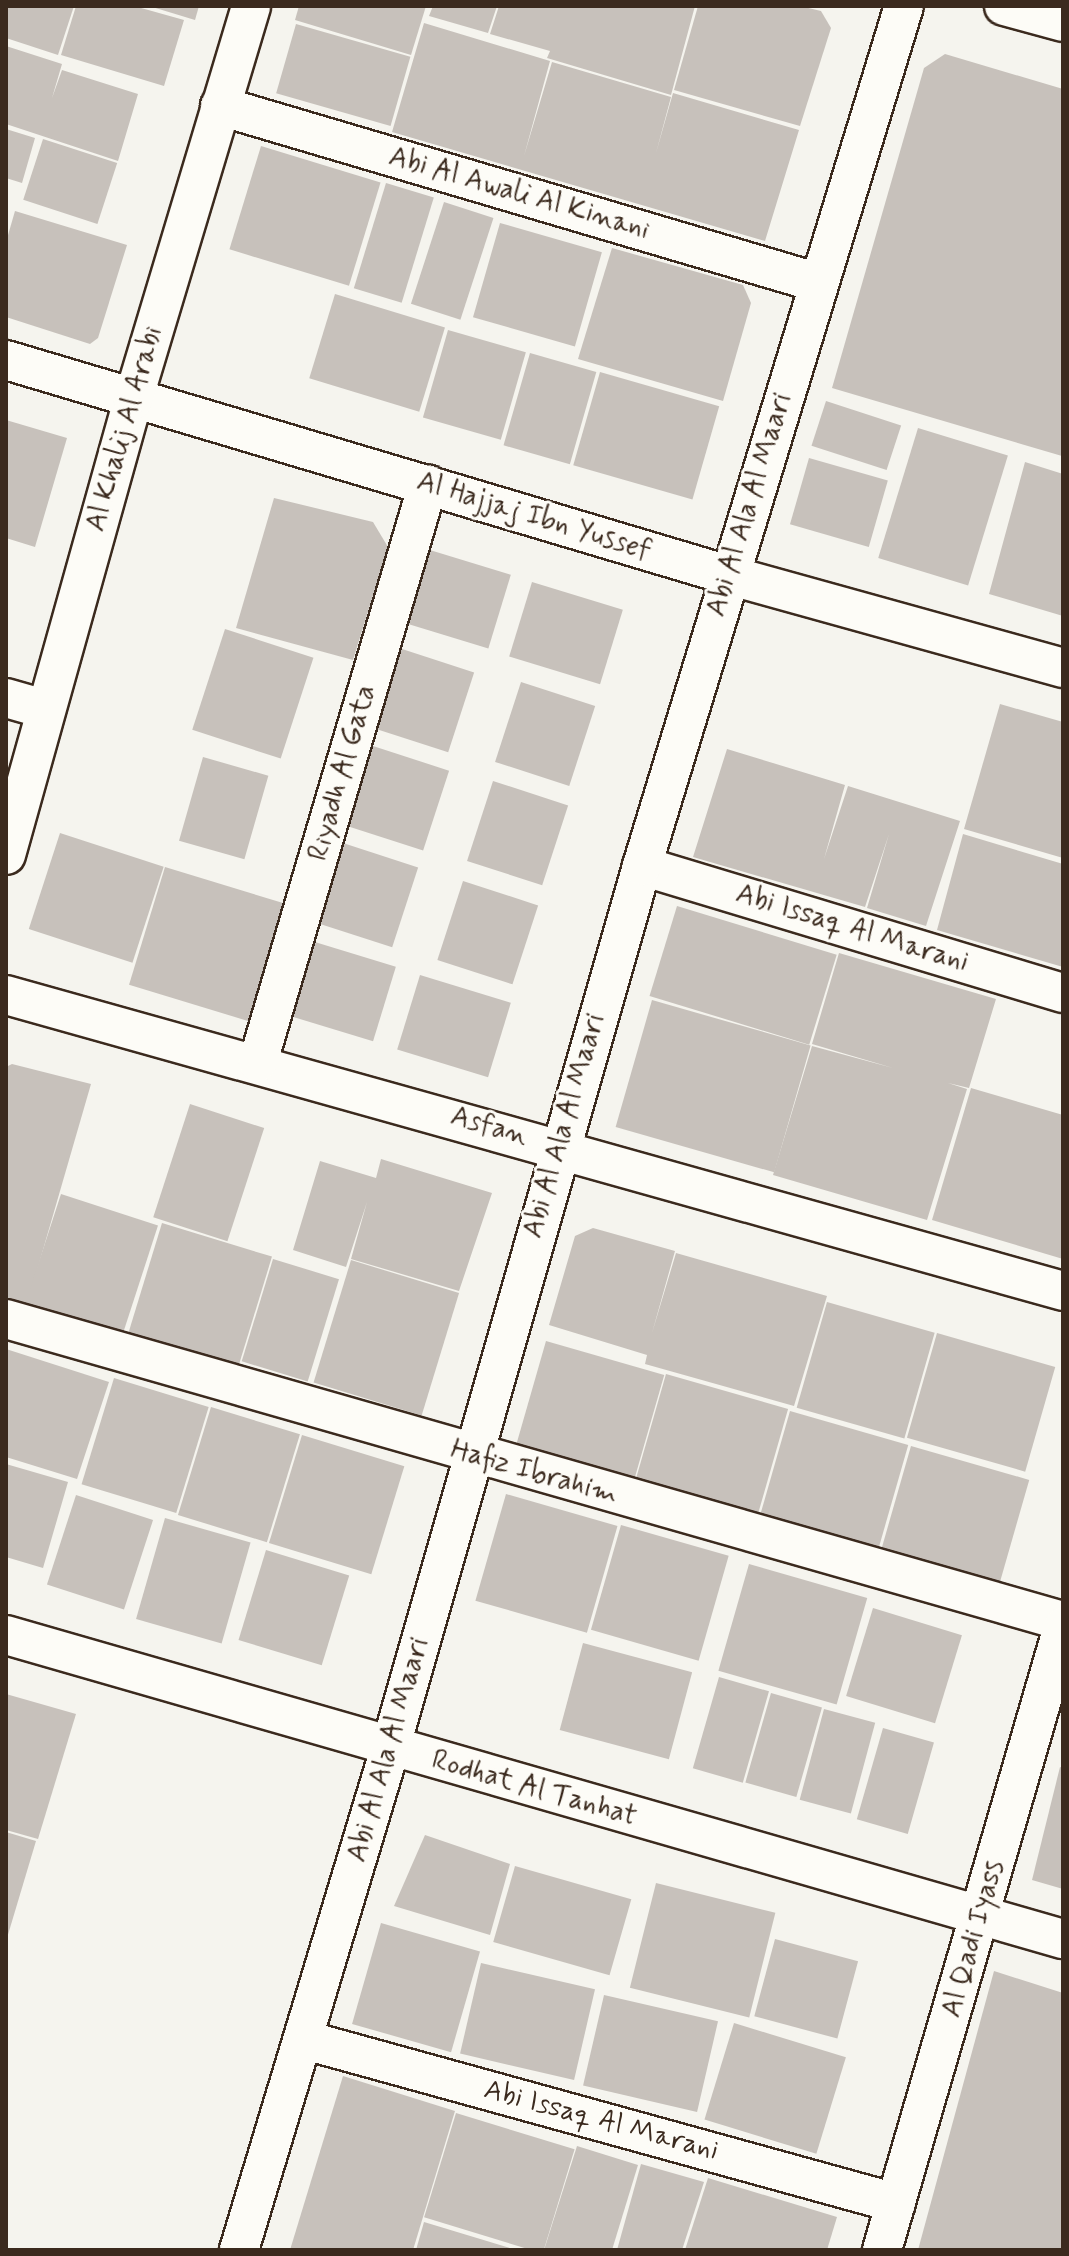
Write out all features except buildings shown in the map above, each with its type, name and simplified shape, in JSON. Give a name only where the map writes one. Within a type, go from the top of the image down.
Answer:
[{"type":"street","name":"Al Khalij Al Arabi","points":[[6,855],[44,709],[133,400],[251,6]]},
{"type":"street","name":"Abi Al Ala Al Maari","points":[[239,2250],[305,2040],[390,1749],[470,1456],[728,575],[904,6]]},
{"type":"street","points":[[1004,6],[1063,22]]},
{"type":"street","name":"Abi Al Awali Al Kinani","points":[[220,106],[819,283]]},
{"type":"street","name":"Al Hajjaj Ibn Yussef","points":[[6,360],[728,575],[1063,668]]},
{"type":"street","name":"Riyadh Al Gata","points":[[258,1062],[428,484]]},
{"type":"street","points":[[6,698],[44,709]]},
{"type":"street","name":"Abi Issaq Al Marani","points":[[642,866],[1063,993]]},
{"type":"street","name":"Asfan","points":[[6,995],[258,1062],[1063,1291]]},
{"type":"street","name":"Hafiz Ibrahim","points":[[6,1319],[470,1456],[1063,1621]]},
{"type":"street","name":"Al Qadi Iyass","points":[[882,2250],[982,1916],[1063,1627]]},
{"type":"street","name":"Rodhat Al Tanhat","points":[[6,1635],[390,1749],[1063,1939]]},
{"type":"street","name":"Abi Issaq Al Marani","points":[[305,2040],[896,2203]]}]
